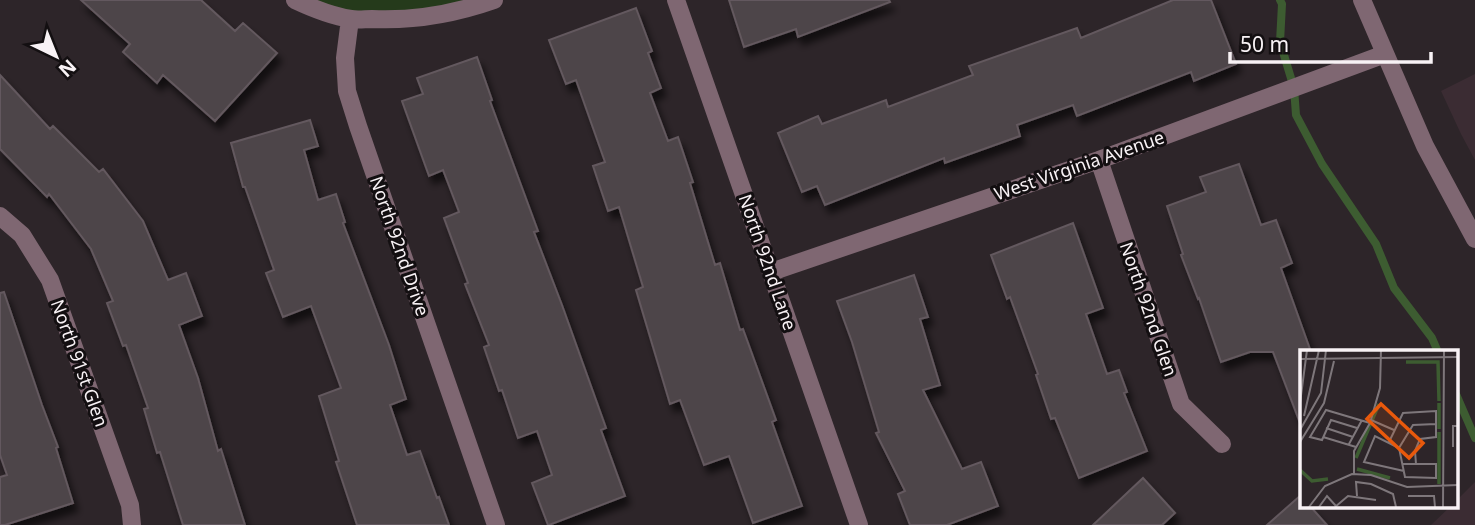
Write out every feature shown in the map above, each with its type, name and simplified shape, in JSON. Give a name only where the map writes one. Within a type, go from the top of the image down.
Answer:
[{"type":"street","points":[[295,0],[350,19],[398,20],[440,16],[494,0]]},
{"type":"street","name":"North 92nd Lane","points":[[676,0],[859,525]]},
{"type":"street","points":[[1362,0],[1425,146],[1475,239]]},
{"type":"street","name":"North 92nd Drive","points":[[350,19],[345,58],[347,90],[496,525]]},
{"type":"street","name":"West Virginia Avenue","points":[[771,272],[1099,159],[1385,54]]},
{"type":"street","name":"North 92nd Glen","points":[[1099,159],[1181,404],[1222,444]]},
{"type":"street","name":"North 91st Glen","points":[[0,216],[22,235],[50,280],[130,505],[132,525]]},
{"type":"shaded area","points":[[1475,74],[1475,160],[1441,91]]},
{"type":"shaded area","points":[[1475,482],[1475,525],[1431,525],[1449,508],[1458,508],[1458,499]]},
{"type":"green space","points":[[295,0],[494,0],[398,20]]},
{"type":"building","points":[[81,0],[201,0],[235,31],[243,23],[277,53],[215,121],[163,75],[157,83],[123,52],[130,44]]},
{"type":"building","points":[[729,0],[890,2],[798,37],[796,29],[744,47]]},
{"type":"building","points":[[1173,0],[1211,0],[1236,64],[1194,81],[1191,72],[1077,116],[1073,105],[1017,125],[1020,136],[945,163],[944,158],[825,205],[817,186],[802,192],[778,133],[818,116],[822,124],[886,100],[888,107],[973,75],[969,66],[1077,28],[1081,38]]},
{"type":"building","points":[[636,8],[652,51],[648,53],[661,88],[650,93],[668,141],[678,137],[715,265],[720,263],[740,330],[743,329],[776,420],[772,422],[802,506],[753,523],[729,456],[704,465],[680,400],[670,404],[636,290],[643,287],[619,207],[608,211],[593,166],[605,162],[576,80],[566,84],[549,40]]},
{"type":"building","points":[[477,57],[492,100],[490,101],[538,231],[534,232],[606,428],[601,430],[625,496],[549,525],[532,483],[552,475],[537,431],[518,438],[484,347],[489,345],[465,284],[468,283],[444,218],[459,212],[443,170],[429,176],[402,101],[423,94],[417,78]]},
{"type":"building","points":[[0,75],[50,129],[53,126],[99,172],[103,169],[143,221],[168,280],[186,273],[202,316],[179,325],[198,378],[218,451],[221,449],[245,525],[183,525],[160,452],[157,453],[144,409],[148,408],[126,345],[123,346],[107,303],[113,301],[91,249],[49,194],[47,197],[0,149]]},
{"type":"building","points":[[310,120],[318,146],[304,150],[318,200],[336,194],[345,222],[343,223],[389,345],[406,399],[390,405],[407,455],[420,451],[449,525],[357,525],[336,462],[339,461],[319,396],[341,388],[311,306],[283,317],[266,273],[274,270],[243,187],[231,143]]},
{"type":"building","points":[[1239,164],[1261,225],[1276,220],[1292,263],[1281,268],[1310,350],[1300,350],[1300,423],[1273,352],[1250,352],[1221,362],[1181,255],[1183,254],[1167,206],[1206,192],[1200,177]]},
{"type":"building","points":[[1073,223],[1103,308],[1086,314],[1107,374],[1119,370],[1127,392],[1124,393],[1147,451],[1079,478],[1055,418],[1051,419],[1010,297],[1007,299],[991,255]]},
{"type":"building","points":[[914,275],[928,317],[920,319],[940,385],[923,390],[962,469],[981,462],[998,506],[947,525],[910,525],[898,494],[905,491],[876,433],[879,432],[837,301]]},
{"type":"building","points":[[4,292],[58,447],[56,448],[73,503],[0,525],[0,477],[7,475],[0,455],[0,293]]},
{"type":"building","points":[[1143,478],[1175,513],[1162,525],[1093,525]]},
{"type":"building","points":[[1300,496],[1300,508],[1312,508],[1327,525],[1267,525]]},
{"type":"waterway","points":[[1280,0],[1280,42],[1294,88],[1296,115],[1322,164],[1376,244],[1394,288],[1432,338],[1437,350]]},
{"type":"waterway","points":[[1458,399],[1475,438]]}]
